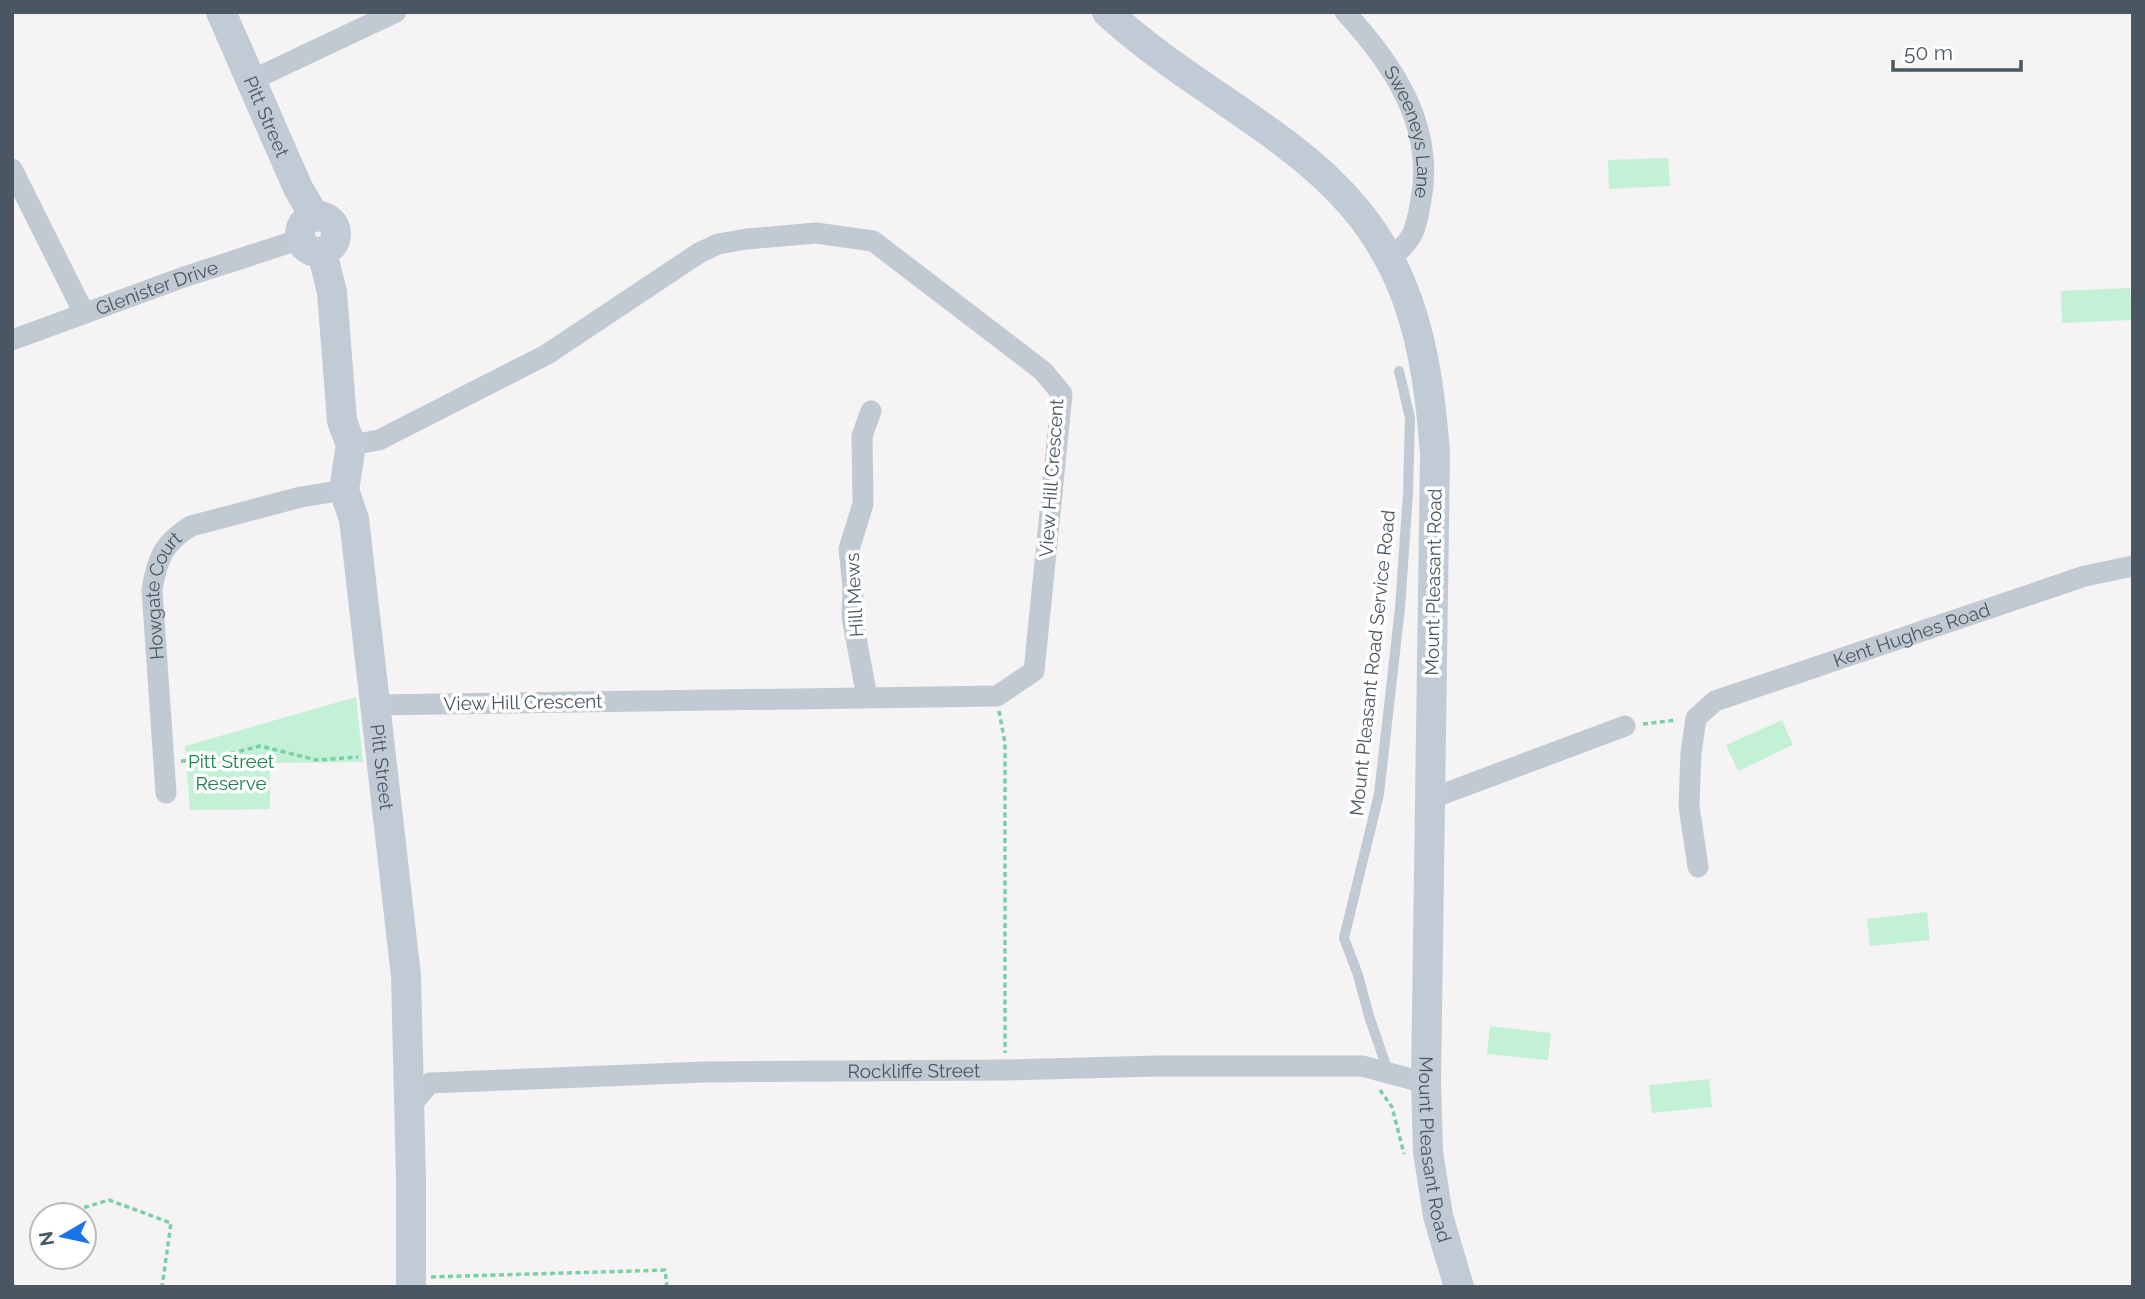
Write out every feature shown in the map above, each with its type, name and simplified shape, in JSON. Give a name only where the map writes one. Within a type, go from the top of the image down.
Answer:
[{"type":"street","name":"Pitt Street","points":[[221,12],[298,188],[332,292],[342,421],[351,445],[344,490],[354,519],[406,976],[411,1282]]},
{"type":"street","points":[[252,80],[396,12]]},
{"type":"street","name":"Mount Pleasant Road","points":[[1107,12],[1134,36],[1287,145],[1348,199],[1390,259],[1406,294],[1419,334],[1430,393],[1435,454],[1426,1083],[1428,1152],[1438,1216],[1459,1287]]},
{"type":"street","name":"Sweeneys Lane","points":[[1345,12],[1371,41],[1401,85],[1420,130],[1424,185],[1419,213],[1410,241],[1390,259]]},
{"type":"street","points":[[12,169],[84,313]]},
{"type":"street","name":"View Hill Crescent","points":[[351,445],[379,440],[546,355],[699,253],[718,244],[816,233],[873,242],[1043,371],[1062,394],[1034,671],[997,696],[375,705]]},
{"type":"street","name":"Glenister Drive","points":[[12,340],[313,236]]},
{"type":"street","name":"Hill Mews","points":[[867,697],[852,618],[853,587],[849,549],[863,503],[862,436],[871,411]]},
{"type":"street","name":"Howgate Court","points":[[166,793],[152,590],[155,569],[163,550],[175,535],[191,526],[300,497],[344,490]]},
{"type":"street","name":"Kent Hughes Road","points":[[1696,718],[1715,701],[1798,672],[2085,576],[2133,566]]},
{"type":"street","points":[[1696,718],[1691,753],[1689,806],[1698,867]]},
{"type":"street","points":[[1430,799],[1625,726]]},
{"type":"street","name":"Rockliffe Street","points":[[409,1107],[430,1083],[705,1072],[1362,1066],[1426,1083]]},
{"type":"lane","name":"Mount Pleasant Road Service Road","points":[[1389,1074],[1358,975],[1343,939],[1379,794],[1400,608],[1410,418],[1399,371]]},
{"type":"path","points":[[997,696],[1005,743],[1005,1070]]},
{"type":"path","points":[[1625,726],[1696,718]]},
{"type":"path","points":[[164,761],[205,760],[260,746],[317,760],[381,755]]},
{"type":"path","points":[[98,1203],[109,1200],[172,1223],[162,1287]]},
{"type":"path","points":[[411,1282],[665,1270],[667,1287]]},
{"type":"green space","points":[[1668,158],[1670,186],[1609,189],[1608,160]]},
{"type":"green space","points":[[2130,288],[2131,320],[2062,323],[2061,291]]},
{"type":"green space","name":"Pitt Street Reserve","points":[[356,697],[363,762],[270,763],[270,809],[190,810],[185,746]]},
{"type":"green space","points":[[1782,720],[1793,745],[1738,771],[1726,745]]},
{"type":"green space","points":[[1927,912],[1930,940],[1870,946],[1867,919]]},
{"type":"green space","points":[[1490,1026],[1551,1033],[1548,1060],[1487,1054]]},
{"type":"green space","points":[[1709,1079],[1712,1107],[1652,1113],[1649,1085]]}]
